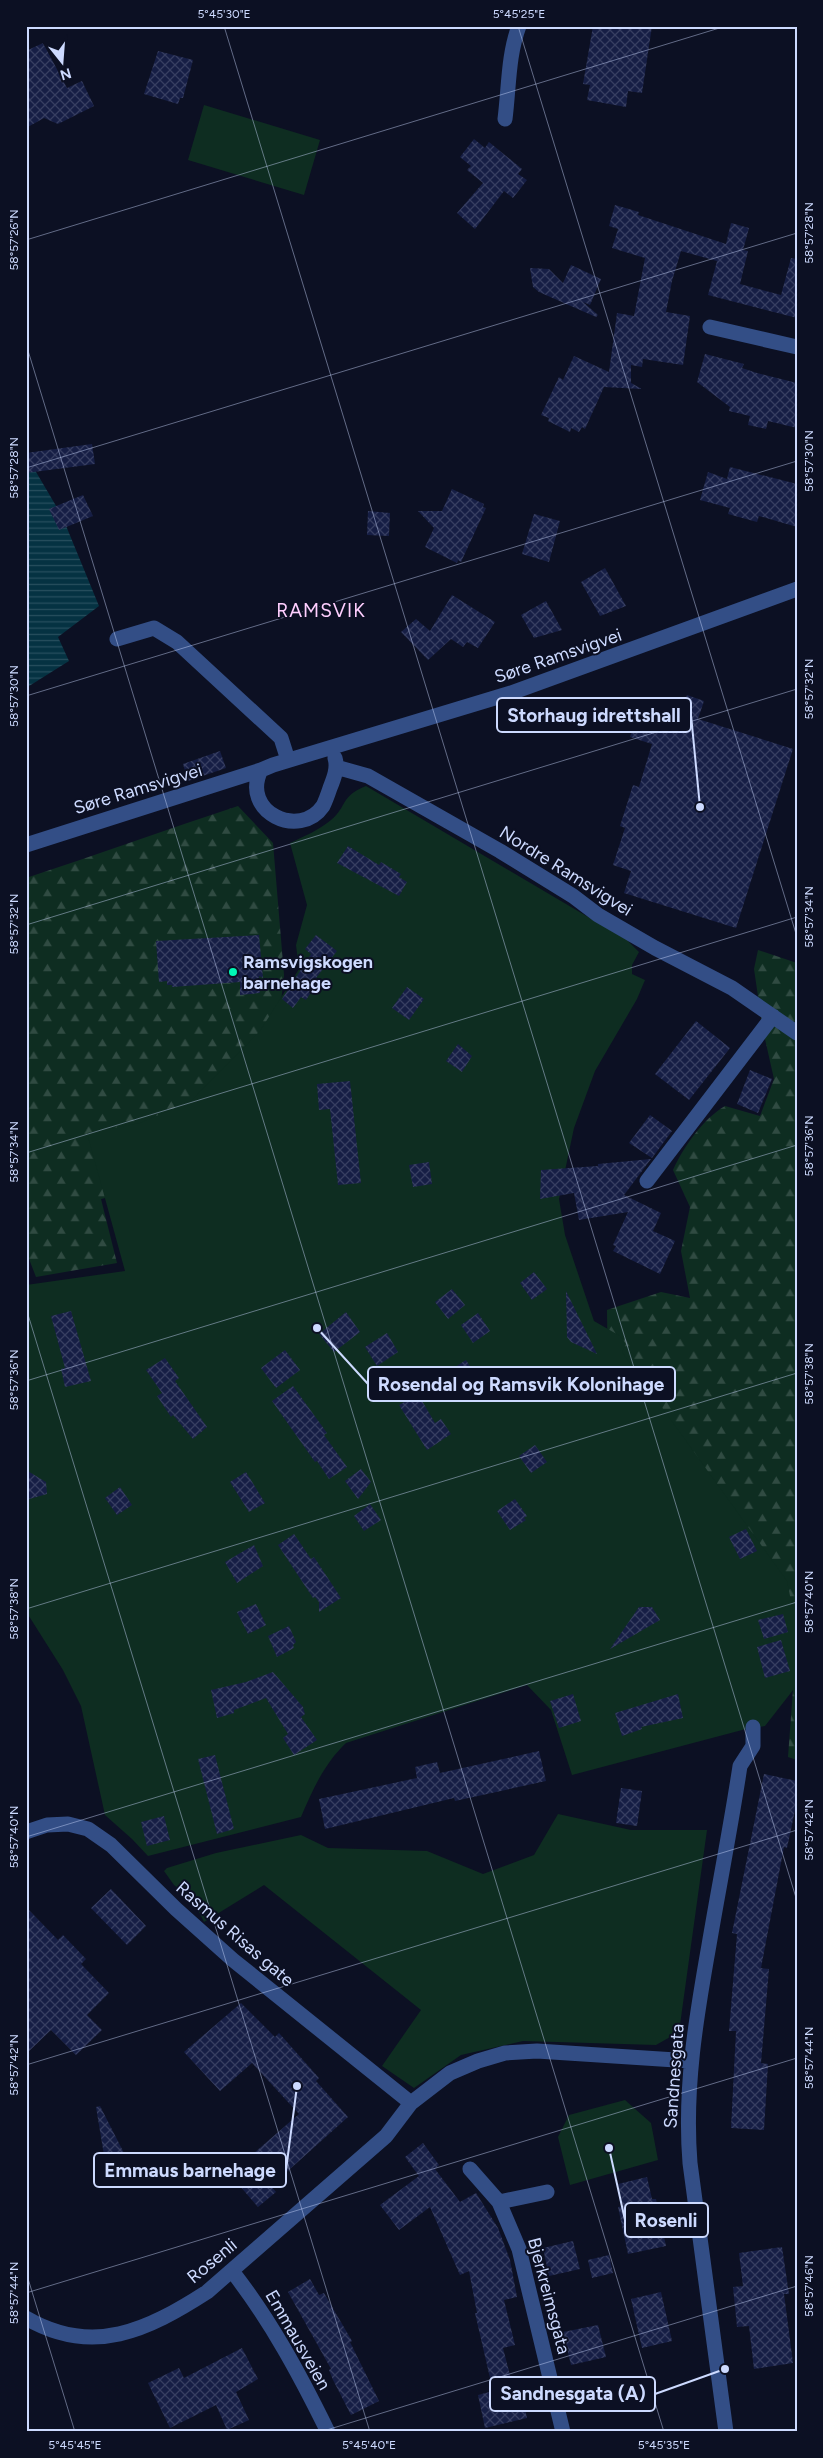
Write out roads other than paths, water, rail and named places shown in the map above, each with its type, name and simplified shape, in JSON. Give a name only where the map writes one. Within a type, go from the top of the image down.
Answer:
[{"type":"street","points":[[505,118],[513,48],[519,26]]},
{"type":"street","points":[[710,326],[797,347]]},
{"type":"street","name":"Søre Ramsvigvei","points":[[26,844],[262,770],[288,760],[520,689],[797,590]]},
{"type":"street","points":[[117,638],[154,628],[177,642],[281,738],[288,760]]},
{"type":"street","points":[[262,770],[256,790],[263,807],[276,817],[292,821],[313,815],[323,806],[336,767],[334,756],[329,748]]},
{"type":"street","name":"Nordre Ramsvigvei","points":[[336,767],[368,776],[500,851],[573,896],[598,915],[655,948],[732,988],[797,1033]]},
{"type":"street","points":[[647,1181],[773,1016]]},
{"type":"street","name":"Sandnesgata","points":[[726,2432],[687,2129],[691,2061],[697,2011],[740,1766],[752,1746],[753,1727]]},
{"type":"street","name":"Rasmus Risas gate","points":[[26,1832],[47,1825],[68,1824],[88,1829],[111,1845],[176,1909],[233,1960],[411,2103]]},
{"type":"street","name":"Rosenli","points":[[26,2318],[65,2335],[98,2338],[123,2334],[141,2328],[181,2309],[207,2292],[232,2271],[386,2136],[411,2103],[450,2073],[478,2061],[505,2053],[537,2051],[691,2061]]},
{"type":"street","name":"Bjerkreimsgata","points":[[470,2169],[499,2202],[519,2249],[563,2432]]},
{"type":"street","points":[[499,2202],[547,2192]]},
{"type":"street","name":"Emmausveien","points":[[232,2271],[258,2305],[293,2361],[328,2432]]},
{"type":"water","points":[[26,448],[29,460],[62,516],[99,606],[58,637],[69,661],[26,688]]},
{"type":"place","name":"Storhaug idrettshall","points":[[700,807]]},
{"type":"place","name":"Ramsvigskogen barnehage","points":[[233,972]]},
{"type":"place","name":"Rosendal og Ramsvik Kolonihage","points":[[317,1328]]},
{"type":"place","name":"Emmaus barnehage","points":[[297,2086]]},
{"type":"place","name":"Rosenli","points":[[609,2148]]},
{"type":"place","name":"Sandnesgata (A)","points":[[725,2369]]},
{"type":"district","name":"RAMSVIK","points":[[321,610]]}]
